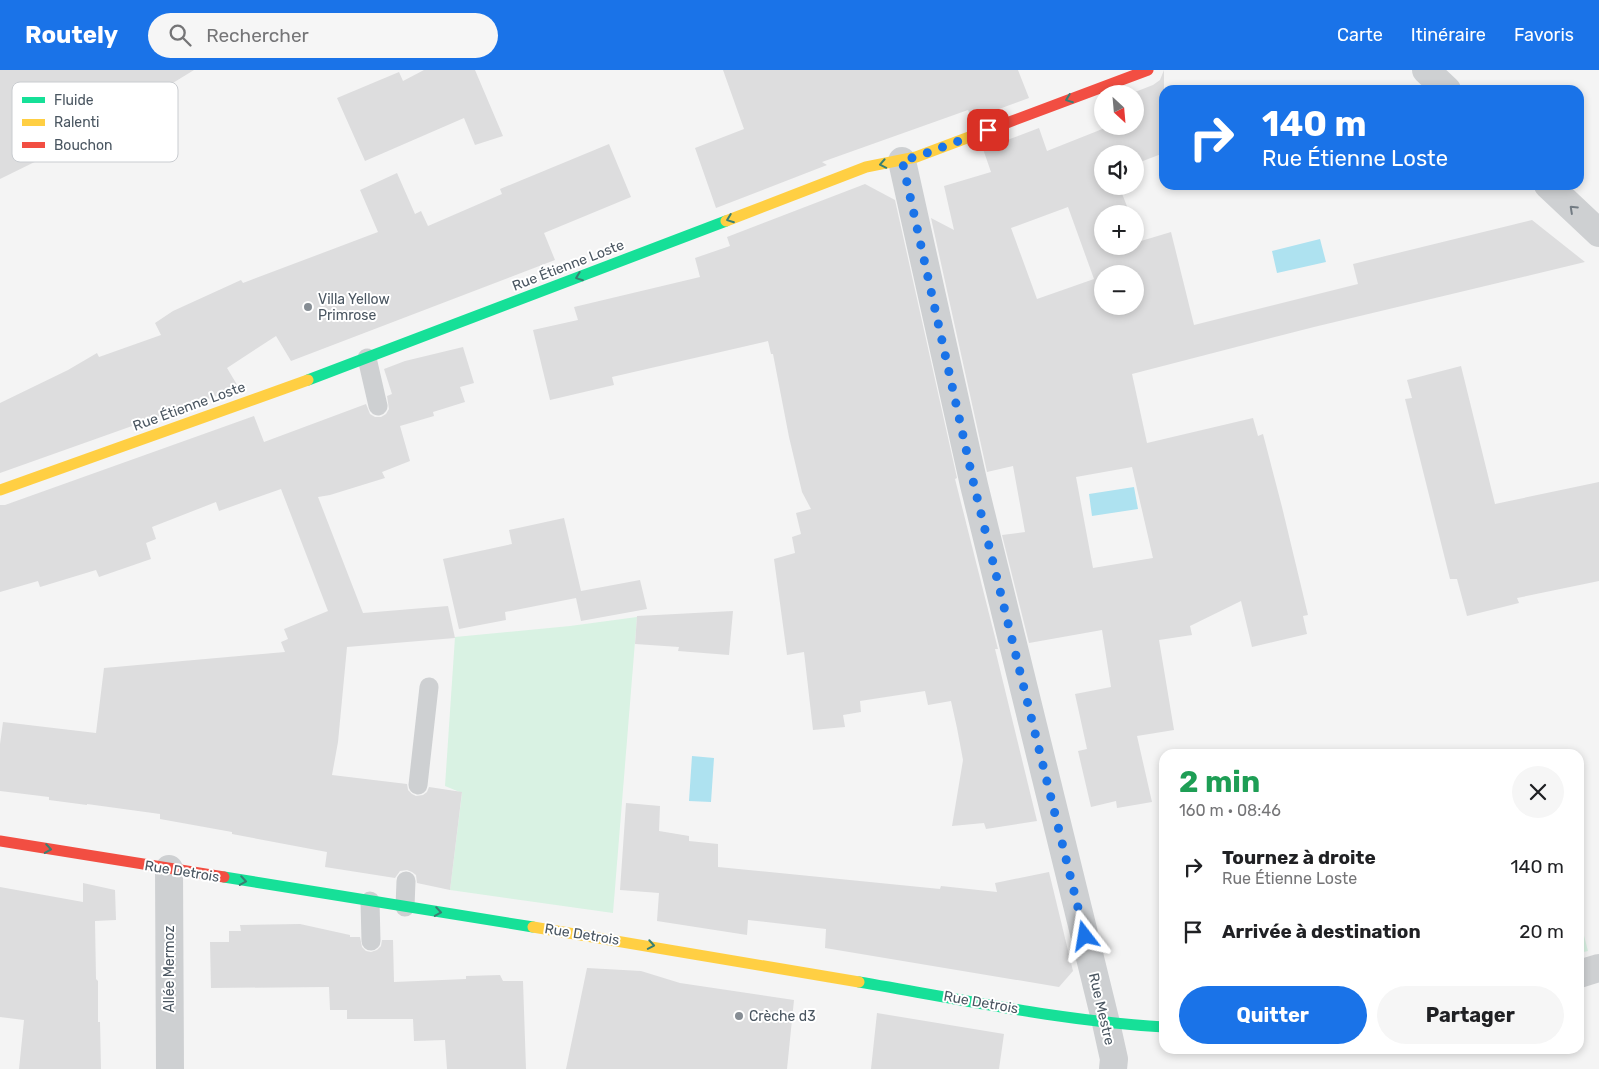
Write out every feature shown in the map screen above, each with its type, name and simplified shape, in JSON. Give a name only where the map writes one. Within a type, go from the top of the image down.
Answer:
[{"type":"street","name":"Rue Étienne Loste","points":[[0,490],[367,358],[866,168],[916,157],[1148,70]]},
{"type":"street","points":[[1426,70],[1442,85]]},
{"type":"street","name":"Rue Mestre","points":[[902,160],[977,494],[1106,1023],[1114,1059],[1113,1069]]},
{"type":"street","points":[[1553,190],[1599,233]]},
{"type":"street","name":"Rue Detrois","points":[[0,841],[613,939],[1106,1023],[1159,1026]]},
{"type":"street","name":"Allée Mermoz","points":[[169,869],[170,1069]]},
{"type":"street","points":[[1584,972],[1599,968]]},
{"type":"lane","points":[[367,358],[378,406]]},
{"type":"lane","points":[[418,785],[429,687]]},
{"type":"lane","points":[[405,906],[406,881]]},
{"type":"lane","points":[[370,901],[370,940]]},
{"type":"green space","points":[[637,617],[613,913],[450,890],[462,793],[445,786],[455,637],[570,626]]},
{"type":"green space","points":[[1584,935],[1588,951],[1584,952]]},
{"type":"water","points":[[1320,239],[1326,262],[1277,273],[1272,251]]},
{"type":"water","points":[[1134,487],[1138,509],[1092,516],[1089,494]]},
{"type":"water","points":[[692,756],[714,758],[711,802],[689,801]]},
{"type":"building","points":[[0,70],[194,70],[174,82],[12,82],[12,162],[35,162],[0,179]]},
{"type":"building","points":[[424,70],[475,70],[503,136],[475,145],[464,118],[365,161],[337,98],[399,72],[403,81]]},
{"type":"building","points":[[723,70],[1018,70],[1029,98],[972,119],[968,110],[822,162],[827,165],[716,208],[695,148],[744,129]]},
{"type":"building","points":[[1164,70],[1164,85],[1159,85],[1159,155],[1144,161],[1144,145],[1094,145],[1094,195],[1123,195],[1126,205],[1094,205],[1094,255],[1144,255],[1144,240],[1171,232],[1194,325],[1358,284],[1353,264],[1532,220],[1585,262],[1314,327],[1132,374],[1147,443],[1253,418],[1258,436],[1263,434],[1282,507],[1308,615],[1303,616],[1307,634],[1252,647],[1241,601],[1190,626],[1192,635],[1159,640],[1174,730],[1137,736],[1152,802],[1117,808],[1116,801],[1091,807],[1078,751],[1087,749],[1075,694],[1111,687],[1102,630],[1029,643],[1002,535],[1025,532],[1013,466],[987,472],[931,218],[954,230],[944,186],[991,172],[983,149],[1039,128],[1047,151],[1094,132],[1094,135],[1144,135],[1144,88],[1160,80]],"holes":[[[1068,207],[1094,279],[1037,299],[1011,228]],[[1132,467],[1153,558],[1093,568],[1076,477]]]},
{"type":"building","points":[[609,144],[631,197],[544,233],[555,260],[291,361],[276,336],[227,368],[239,388],[0,473],[0,403],[68,370],[97,353],[99,357],[161,335],[155,323],[173,311],[241,280],[243,283],[378,232],[360,190],[397,173],[415,214],[421,211],[428,226],[502,194],[500,189]]},
{"type":"building","points":[[865,184],[895,200],[957,478],[955,479],[998,649],[995,649],[1037,821],[986,829],[984,823],[952,826],[963,760],[951,701],[928,705],[925,691],[860,701],[861,712],[843,715],[845,727],[813,730],[804,652],[787,655],[774,559],[795,553],[792,537],[801,534],[796,513],[811,509],[802,492],[773,354],[771,354],[768,341],[612,377],[614,385],[550,400],[533,330],[578,320],[574,307],[700,277],[695,258],[730,246],[727,237]]},
{"type":"building","points":[[463,347],[474,383],[460,387],[465,402],[433,412],[434,416],[400,426],[410,461],[382,472],[385,478],[318,497],[363,613],[448,606],[455,638],[347,647],[338,742],[332,775],[407,784],[408,790],[416,796],[423,795],[429,787],[462,792],[450,890],[417,883],[416,875],[407,870],[400,871],[395,878],[325,867],[327,852],[160,819],[160,814],[49,800],[49,797],[0,791],[0,744],[3,722],[96,733],[104,668],[285,652],[281,642],[288,639],[284,629],[328,611],[281,489],[219,511],[216,502],[152,527],[156,539],[146,543],[151,559],[99,577],[96,570],[40,587],[38,581],[0,592],[0,505],[5,505],[254,416],[264,442],[366,404],[370,414],[375,417],[381,417],[389,409],[387,396],[392,394],[384,369],[405,361]]},
{"type":"building","points":[[1461,366],[1495,504],[1599,482],[1599,581],[1517,598],[1519,603],[1467,616],[1457,579],[1450,579],[1405,399],[1412,398],[1407,380]]},
{"type":"building","points":[[564,518],[581,591],[640,580],[647,609],[581,621],[576,598],[505,612],[506,620],[459,629],[443,559],[512,544],[509,530]]},
{"type":"building","points":[[733,611],[729,655],[678,651],[679,647],[635,644],[637,616]]},
{"type":"building","points":[[626,803],[660,806],[659,831],[689,836],[689,841],[718,844],[718,867],[940,889],[941,886],[997,892],[995,883],[1049,872],[1073,971],[1059,987],[825,948],[826,929],[748,920],[747,935],[657,921],[659,893],[620,890]]},
{"type":"building","points":[[83,883],[115,890],[116,920],[95,921],[101,1069],[19,1069],[24,1020],[0,1017],[0,887],[83,902]]},
{"type":"building","points":[[300,924],[350,935],[350,937],[360,937],[362,947],[366,951],[371,952],[381,946],[382,940],[393,940],[394,982],[466,979],[466,976],[500,975],[503,981],[523,981],[526,1069],[447,1069],[445,1040],[414,1041],[413,1019],[347,1019],[347,1010],[330,1010],[329,987],[211,988],[210,942],[229,942],[229,931],[241,931],[240,925]]},
{"type":"building","points":[[587,968],[641,971],[680,983],[794,1000],[787,1069],[566,1069]]},
{"type":"building","points":[[877,1013],[1004,1034],[999,1069],[871,1069]]},
{"type":"traffic: fast","points":[[308,380],[726,221]]},
{"type":"traffic: fast","points":[[224,877],[533,927]]},
{"type":"traffic: fast","points":[[859,982],[1049,1015],[1159,1027]]},
{"type":"traffic: slow","points":[[726,221],[866,167],[916,157],[1004,124]]},
{"type":"traffic: slow","points":[[0,490],[308,380]]},
{"type":"traffic: slow","points":[[533,927],[859,982]]},
{"type":"traffic: jam","points":[[1004,124],[1148,70]]},
{"type":"traffic: jam","points":[[0,841],[224,877]]},
{"type":"place","name":"Villa Yellow Primrose","points":[[308,307]]},
{"type":"place","name":"Crèche d3","points":[[739,1016]]},
{"type":"route","points":[[988,130],[916,157],[902,160],[906,186],[974,485],[1085,936]]}]
